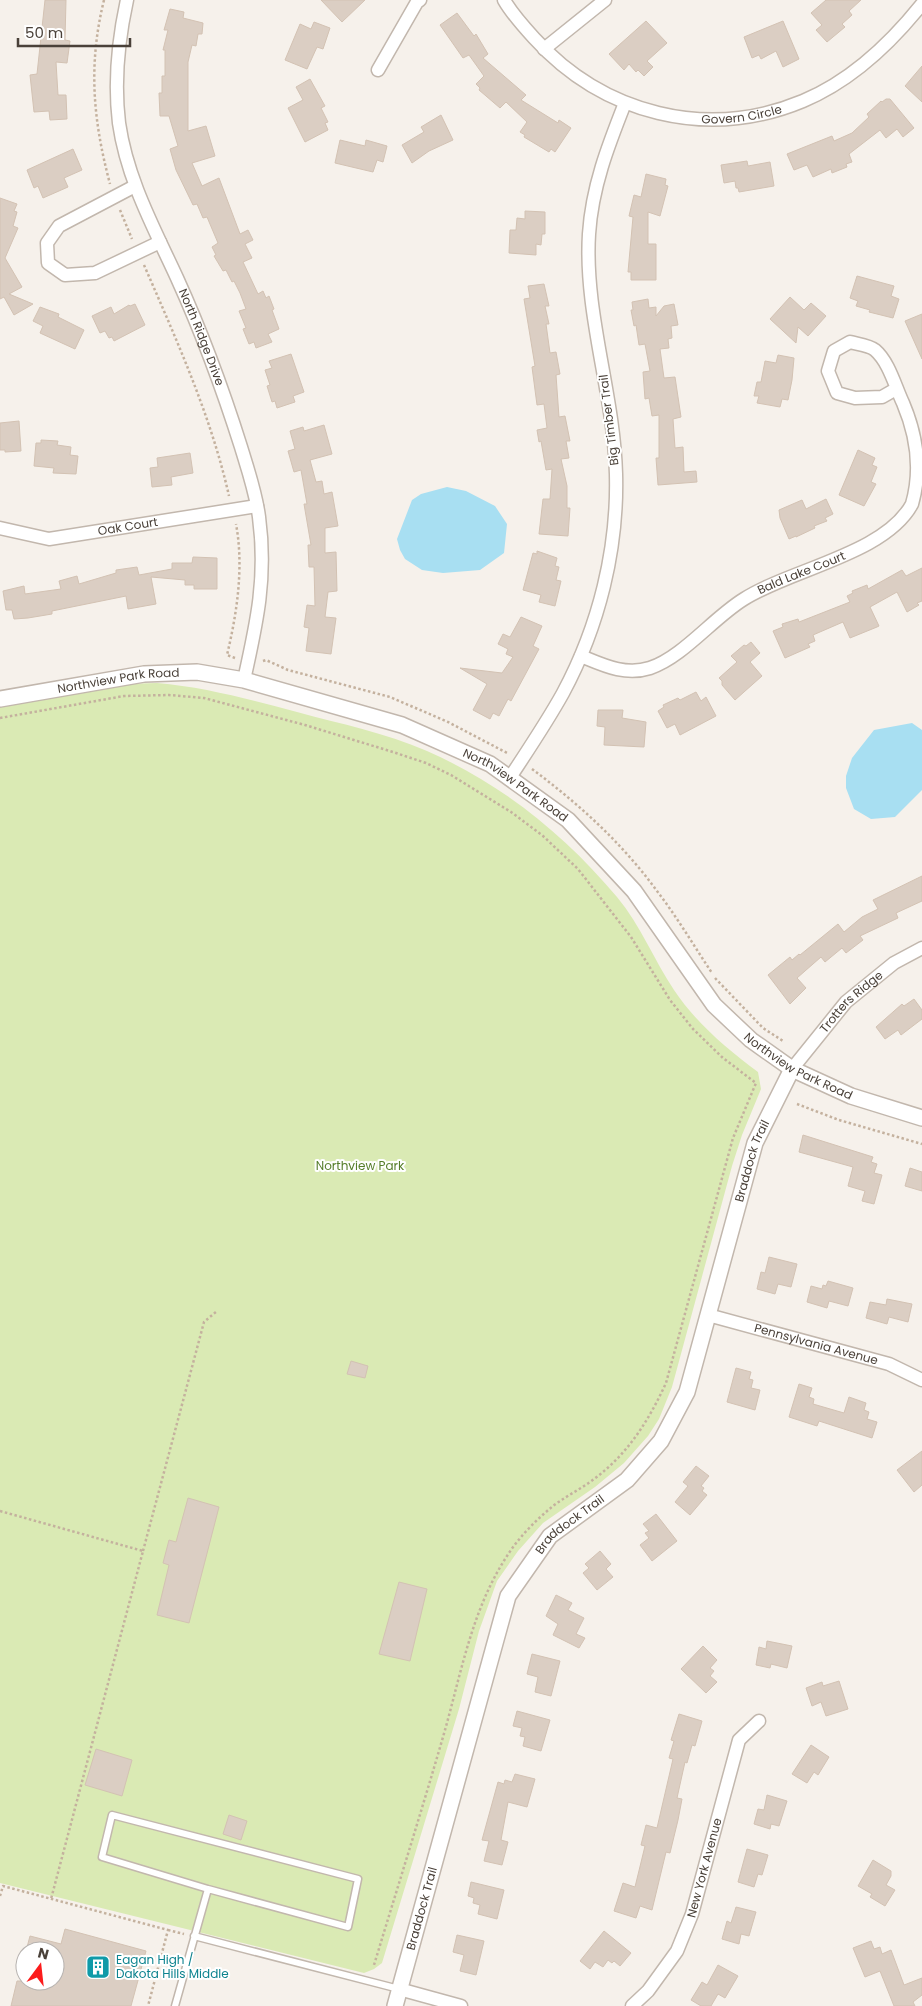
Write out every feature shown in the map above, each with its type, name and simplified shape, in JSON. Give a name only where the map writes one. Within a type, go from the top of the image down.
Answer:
[{"type":"street","name":"North Ridge Drive","points":[[127,0],[118,48],[117,96],[123,144],[135,186],[210,355],[232,418],[257,506],[263,556],[261,597],[244,680]]},
{"type":"street","points":[[378,70],[417,2],[420,0]]},
{"type":"street","points":[[544,49],[605,0]]},
{"type":"street","name":"Govern Circle","points":[[510,3],[544,49],[572,74],[597,90],[624,103],[668,116],[700,120],[745,117],[804,101],[829,88],[886,44],[922,4]]},
{"type":"street","name":"Big Timber Trail","points":[[509,779],[555,708],[581,656],[608,568],[613,537],[616,475],[610,413],[589,278],[589,235],[598,177],[624,103]]},
{"type":"street","points":[[135,186],[59,226],[47,243],[48,263],[65,274],[94,273],[160,242]]},
{"type":"street","name":"Bald Lake Court","points":[[581,656],[612,669],[640,670],[658,665],[674,655],[745,598],[870,543],[891,530],[903,518],[912,504],[918,488],[921,455],[917,438],[896,388],[885,363],[874,349],[850,342],[834,352],[828,371],[837,393],[854,398],[882,397],[896,388]]},
{"type":"street","name":"Oak Court","points":[[0,528],[49,539],[257,506]]},
{"type":"street","name":"Northview Park Road","points":[[0,699],[144,674],[197,672],[244,680],[402,725],[490,764],[568,820],[634,890],[714,1005],[751,1040],[792,1069],[851,1096],[922,1118]]},
{"type":"street","name":"Trotters Ridge","points":[[792,1069],[846,1002],[894,963],[922,948]]},
{"type":"street","name":"Braddock Trail","points":[[395,2006],[508,1596],[550,1536],[627,1480],[661,1441],[687,1392],[755,1143],[792,1069]]},
{"type":"street","name":"Pennsylvania Avenue","points":[[708,1315],[889,1364],[922,1380]]},
{"type":"street","name":"New York Avenue","points":[[632,2006],[648,1991],[676,1951],[692,1914],[739,1740],[759,1721]]},
{"type":"street","points":[[399,1990],[461,2006]]},
{"type":"lane","points":[[112,1815],[358,1879],[348,1926],[208,1889],[102,1857],[112,1815]]},
{"type":"lane","points":[[175,2006],[208,1889]]},
{"type":"lane","points":[[194,1936],[399,1990]]},
{"type":"path","points":[[104,0],[95,52],[93,82],[99,142],[115,197],[198,393],[220,459],[236,526],[239,557],[234,625],[227,656]]},
{"type":"path","points":[[0,718],[124,696],[169,695],[204,698],[306,725],[393,752],[426,763],[451,775],[511,812],[542,836],[578,869],[631,937],[670,1000],[693,1029],[723,1058],[756,1083]]},
{"type":"path","points":[[796,1104],[839,1120],[922,1144]]},
{"type":"path","points":[[51,1899],[204,1322],[217,1311]]},
{"type":"path","points":[[0,1511],[143,1551]]},
{"type":"path","points":[[0,1896],[3,1886],[194,1936]]},
{"type":"path","points":[[148,2006],[168,1930]]},
{"type":"green space","name":"Northview Park","points":[[157,683],[228,694],[396,739],[455,764],[506,795],[554,832],[597,874],[617,897],[626,908],[674,990],[692,1014],[713,1035],[758,1072],[761,1089],[742,1135],[732,1166],[672,1387],[659,1419],[648,1436],[624,1463],[595,1487],[543,1523],[518,1551],[497,1581],[479,1631],[459,1709],[382,1963],[364,1973],[0,1883],[0,704],[123,684]]},
{"type":"water","points":[[447,487],[466,491],[495,506],[507,524],[504,553],[480,570],[443,573],[422,570],[405,559],[400,550],[397,539],[412,500],[421,494]]},
{"type":"water","points":[[912,723],[922,730],[922,790],[895,817],[871,819],[854,809],[846,788],[846,776],[852,758],[874,730]]},
{"type":"building","points":[[45,0],[66,0],[65,40],[70,41],[67,63],[56,62],[58,95],[66,95],[67,119],[50,120],[49,111],[34,112],[30,75],[37,74]]},
{"type":"building","points":[[321,0],[365,0],[342,22]]},
{"type":"building","points":[[826,0],[861,0],[849,11],[852,15],[842,24],[845,27],[827,42],[816,30],[822,25],[811,13]]},
{"type":"building","points":[[170,9],[184,12],[183,18],[203,23],[202,34],[198,34],[196,46],[192,45],[188,62],[188,131],[206,126],[215,156],[192,163],[202,186],[219,178],[240,234],[248,230],[253,240],[245,244],[252,258],[243,262],[258,294],[263,291],[266,298],[269,296],[279,329],[268,334],[272,342],[256,348],[254,342],[249,344],[243,329],[246,328],[239,311],[246,309],[240,293],[234,281],[232,282],[226,270],[223,271],[214,256],[216,255],[212,247],[218,243],[207,217],[203,218],[197,204],[193,205],[176,170],[170,149],[178,146],[169,116],[160,116],[159,93],[162,93],[162,76],[165,76],[165,50],[163,50],[168,30],[164,30]]},
{"type":"building","points":[[457,13],[474,36],[476,34],[488,54],[483,58],[526,95],[521,100],[558,123],[559,120],[571,128],[555,152],[551,149],[549,152],[524,137],[525,135],[520,132],[527,122],[506,102],[500,108],[479,90],[480,88],[476,84],[484,76],[469,55],[463,58],[440,25]]},
{"type":"building","points":[[646,21],[667,43],[647,61],[653,67],[644,76],[638,70],[636,72],[629,64],[624,70],[609,54]]},
{"type":"building","points":[[783,21],[799,59],[783,67],[776,51],[761,59],[759,55],[752,58],[744,37]]},
{"type":"building","points":[[314,22],[330,28],[323,49],[317,47],[307,69],[285,60],[300,24],[311,29]]},
{"type":"building","points":[[922,66],[922,102],[905,86]]},
{"type":"building","points":[[310,79],[325,106],[321,108],[328,122],[325,123],[328,130],[305,142],[288,108],[303,100],[296,87]]},
{"type":"building","points":[[890,99],[914,128],[903,137],[897,129],[886,138],[880,130],[849,154],[852,162],[846,164],[847,167],[832,173],[831,169],[813,177],[807,165],[794,170],[787,154],[832,136],[834,141],[852,133],[869,117],[867,114],[881,101]]},
{"type":"building","points":[[441,115],[453,140],[429,151],[412,163],[402,145],[424,132],[421,127]]},
{"type":"building","points":[[340,140],[365,146],[366,140],[387,146],[383,162],[377,160],[373,172],[335,163]]},
{"type":"building","points":[[73,149],[82,170],[64,178],[68,187],[43,198],[38,186],[34,188],[27,170]]},
{"type":"building","points":[[747,161],[748,166],[770,162],[774,186],[739,192],[735,181],[724,183],[721,165]]},
{"type":"building","points":[[646,174],[666,179],[665,185],[668,186],[660,216],[648,212],[648,244],[656,244],[656,280],[631,280],[631,272],[628,272],[633,217],[629,216],[634,195],[641,197]]},
{"type":"building","points":[[0,198],[17,204],[14,211],[17,212],[13,226],[18,228],[5,258],[22,287],[9,294],[33,304],[14,315],[4,297],[0,299]]},
{"type":"building","points":[[525,211],[545,212],[545,234],[542,234],[541,245],[536,244],[536,255],[509,253],[510,230],[516,230],[517,218],[525,219]]},
{"type":"building","points":[[857,276],[894,286],[891,296],[899,299],[893,318],[869,312],[870,310],[856,306],[858,301],[850,298]]},
{"type":"building","points":[[544,284],[549,306],[545,306],[549,324],[546,324],[550,353],[556,352],[560,374],[556,375],[559,417],[565,416],[570,441],[566,441],[569,458],[561,459],[567,486],[567,508],[570,508],[568,536],[539,534],[543,499],[550,499],[552,469],[546,470],[537,430],[547,428],[544,404],[537,405],[532,367],[535,366],[524,299],[530,298],[528,286]]},
{"type":"building","points":[[790,297],[804,310],[811,303],[826,316],[808,336],[798,327],[796,343],[770,319]]},
{"type":"building","points":[[648,299],[649,308],[656,307],[656,316],[664,306],[674,304],[678,325],[671,326],[672,338],[668,339],[669,348],[660,349],[664,378],[675,377],[681,417],[673,419],[675,448],[683,447],[684,472],[696,471],[697,482],[658,485],[656,458],[659,458],[659,415],[652,416],[649,398],[645,399],[643,372],[650,371],[645,344],[639,345],[636,325],[634,326],[631,310],[633,310],[632,302]]},
{"type":"building","points":[[135,304],[145,325],[114,341],[112,337],[109,338],[105,331],[100,333],[92,316],[111,307],[114,314],[129,305]]},
{"type":"building","points":[[40,307],[59,314],[58,317],[84,330],[75,349],[40,333],[43,326],[33,321]]},
{"type":"building","points":[[922,314],[922,359],[905,321]]},
{"type":"building","points":[[291,354],[304,392],[293,396],[295,402],[277,408],[275,401],[272,402],[267,386],[270,385],[265,370],[272,368],[269,361]]},
{"type":"building","points":[[778,355],[794,358],[788,400],[782,399],[780,407],[757,403],[759,396],[754,396],[757,382],[761,382],[765,361],[776,363]]},
{"type":"building","points":[[19,421],[21,451],[5,452],[5,450],[0,450],[0,423]]},
{"type":"building","points":[[324,425],[332,454],[310,460],[316,482],[322,481],[324,494],[332,492],[338,526],[325,528],[325,553],[336,552],[337,591],[328,592],[325,617],[336,618],[331,654],[306,651],[309,628],[304,627],[307,605],[315,606],[314,567],[309,567],[308,545],[311,545],[304,504],[307,504],[301,470],[294,472],[288,451],[295,449],[290,431],[303,427],[304,431]]},
{"type":"building","points":[[41,440],[58,441],[57,445],[71,447],[70,455],[78,456],[76,474],[53,473],[54,468],[34,466],[36,443],[41,443]]},
{"type":"building","points":[[858,450],[875,458],[872,465],[877,467],[871,482],[876,484],[864,506],[839,495]]},
{"type":"building","points":[[190,453],[193,473],[171,477],[172,485],[152,487],[150,468],[158,467],[157,458]]},
{"type":"building","points":[[826,499],[833,514],[825,518],[827,521],[789,539],[780,518],[779,510],[802,500],[806,509]]},
{"type":"building","points":[[537,551],[557,558],[555,566],[559,567],[556,580],[561,581],[555,606],[539,602],[541,595],[523,590],[533,553],[537,554]]},
{"type":"building","points":[[193,557],[217,558],[217,589],[194,589],[194,585],[185,585],[185,580],[151,577],[156,604],[128,609],[126,596],[52,611],[52,614],[14,619],[12,610],[6,610],[3,591],[24,586],[25,594],[61,589],[59,581],[77,576],[79,584],[116,573],[116,570],[137,567],[139,575],[172,569],[172,563],[192,563]]},
{"type":"building","points":[[922,568],[922,601],[917,603],[919,605],[907,612],[897,592],[870,607],[879,626],[850,638],[843,622],[813,635],[815,641],[808,644],[810,647],[785,658],[773,631],[783,627],[782,624],[798,619],[799,622],[850,602],[847,596],[853,593],[852,591],[867,585],[868,589],[902,570],[906,576]]},
{"type":"building","points":[[521,617],[542,626],[533,646],[539,649],[511,701],[508,699],[499,716],[493,713],[490,719],[473,710],[487,684],[460,668],[502,673],[513,657],[506,654],[508,649],[498,644],[503,634],[510,637]]},
{"type":"building","points":[[751,642],[760,653],[750,662],[762,676],[735,700],[722,685],[722,681],[719,678],[737,662],[731,656],[744,645],[746,646]]},
{"type":"building","points":[[696,692],[701,701],[706,697],[716,716],[680,735],[675,724],[667,728],[658,711],[664,707],[663,705],[678,698],[680,700]]},
{"type":"building","points":[[598,710],[623,710],[622,718],[646,722],[644,747],[604,745],[605,727],[597,726]]},
{"type":"building","points":[[922,876],[922,901],[896,913],[898,918],[860,936],[863,940],[846,953],[842,948],[825,962],[821,957],[797,978],[806,988],[790,1004],[768,975],[790,957],[792,960],[800,955],[838,924],[844,932],[862,917],[878,909],[873,900]]},
{"type":"building","points":[[914,999],[922,1010],[922,1019],[901,1035],[898,1030],[885,1039],[876,1027],[902,1004],[904,1006]]},
{"type":"building","points":[[803,1135],[873,1157],[871,1162],[877,1164],[874,1173],[882,1175],[874,1204],[862,1201],[865,1191],[848,1186],[853,1167],[799,1152]]},
{"type":"building","points":[[910,1168],[922,1172],[922,1191],[905,1186]]},
{"type":"building","points":[[769,1257],[797,1264],[791,1287],[778,1284],[775,1294],[757,1289],[761,1272],[765,1273]]},
{"type":"building","points":[[828,1281],[853,1288],[848,1306],[829,1301],[827,1308],[807,1302],[811,1286],[822,1289],[823,1285],[826,1286]]},
{"type":"building","points":[[887,1299],[912,1304],[908,1322],[889,1317],[887,1324],[866,1318],[870,1302],[886,1305]]},
{"type":"building","points":[[351,1361],[368,1366],[365,1378],[347,1374]]},
{"type":"building","points":[[736,1368],[751,1372],[749,1379],[753,1380],[751,1388],[760,1390],[755,1410],[727,1402]]},
{"type":"building","points":[[799,1384],[812,1388],[809,1397],[814,1399],[813,1404],[844,1413],[849,1397],[866,1403],[864,1410],[869,1412],[867,1419],[877,1422],[872,1438],[819,1421],[817,1426],[789,1417]]},
{"type":"building","points":[[922,1451],[922,1485],[914,1492],[897,1470]]},
{"type":"building","points":[[696,1466],[709,1476],[701,1486],[704,1488],[702,1491],[707,1495],[690,1515],[675,1502],[688,1486],[683,1482]]},
{"type":"building","points":[[188,1498],[219,1507],[189,1623],[157,1615],[169,1565],[163,1563],[169,1540],[176,1542]]},
{"type":"building","points":[[656,1514],[677,1541],[652,1561],[640,1545],[649,1538],[645,1533],[649,1531],[643,1524]]},
{"type":"building","points":[[600,1551],[611,1564],[606,1569],[613,1577],[597,1590],[583,1573],[589,1568],[585,1564]]},
{"type":"building","points":[[399,1582],[427,1589],[410,1661],[379,1654]]},
{"type":"building","points":[[556,1595],[572,1603],[568,1610],[584,1618],[576,1634],[585,1638],[579,1648],[553,1635],[558,1624],[546,1616]]},
{"type":"building","points":[[767,1641],[792,1646],[787,1668],[771,1664],[770,1668],[756,1665],[759,1647],[766,1649]]},
{"type":"building","points":[[703,1646],[717,1660],[710,1668],[714,1671],[710,1676],[717,1682],[706,1693],[681,1669]]},
{"type":"building","points":[[532,1654],[560,1661],[551,1696],[535,1692],[538,1677],[527,1674]]},
{"type":"building","points":[[839,1681],[848,1709],[826,1716],[821,1702],[812,1706],[806,1688],[822,1682],[823,1686]]},
{"type":"building","points":[[517,1711],[550,1720],[541,1751],[523,1746],[525,1737],[520,1736],[522,1728],[513,1726]]},
{"type":"building","points":[[679,1714],[702,1721],[695,1746],[692,1745],[687,1763],[685,1762],[677,1798],[682,1799],[678,1820],[670,1853],[666,1852],[652,1910],[640,1906],[636,1918],[614,1911],[623,1883],[635,1887],[645,1846],[641,1845],[646,1825],[657,1828],[673,1759],[669,1758],[674,1741],[671,1740]]},
{"type":"building","points":[[811,1745],[829,1757],[818,1775],[814,1772],[807,1783],[792,1774]]},
{"type":"building","points":[[96,1749],[132,1760],[122,1796],[85,1785]]},
{"type":"building","points":[[515,1774],[535,1779],[527,1807],[508,1802],[501,1840],[508,1842],[502,1865],[484,1861],[489,1841],[482,1840],[498,1782],[504,1784],[505,1780],[512,1782]]},
{"type":"building","points":[[767,1795],[787,1801],[779,1826],[771,1824],[770,1829],[754,1824],[758,1809],[764,1810]]},
{"type":"building","points":[[229,1815],[247,1821],[241,1840],[223,1834]]},
{"type":"building","points":[[747,1849],[768,1855],[762,1875],[758,1874],[754,1887],[738,1882]]},
{"type":"building","points":[[873,1860],[891,1871],[891,1876],[886,1885],[895,1890],[885,1906],[870,1897],[872,1894],[858,1886]]},
{"type":"building","points":[[471,1882],[504,1890],[497,1919],[478,1914],[480,1905],[473,1903],[474,1898],[468,1896]]},
{"type":"building","points":[[736,1907],[756,1912],[749,1936],[741,1934],[739,1944],[722,1939],[727,1921],[731,1923]]},
{"type":"building","name":"Eagan High / Dakota Hills Middle","points":[[65,1929],[146,1951],[131,2006],[11,2006],[15,1989],[15,1991],[65,1991],[65,1941],[62,1941]]},
{"type":"building","points":[[604,1931],[631,1953],[620,1966],[614,1961],[612,1963],[608,1960],[603,1967],[595,1962],[590,1969],[580,1961]]},
{"type":"building","points":[[457,1935],[484,1941],[476,1975],[460,1971],[464,1955],[453,1952]]},
{"type":"building","name":"Eagan High / Dakota Hills Middle","points":[[30,1936],[49,1941],[29,1941]]},
{"type":"building","points":[[871,1941],[874,1949],[880,1947],[882,1954],[891,1950],[904,1985],[922,1978],[922,1995],[913,2002],[915,2006],[894,2006],[880,1971],[865,1977],[853,1948]]},
{"type":"building","points":[[718,1965],[738,1976],[725,1998],[718,1994],[711,2006],[701,2006],[691,2000],[702,1982],[707,1985]]},
{"type":"place","name":"Eagan High / Dakota Hills Middle","points":[[98,1967]]}]
